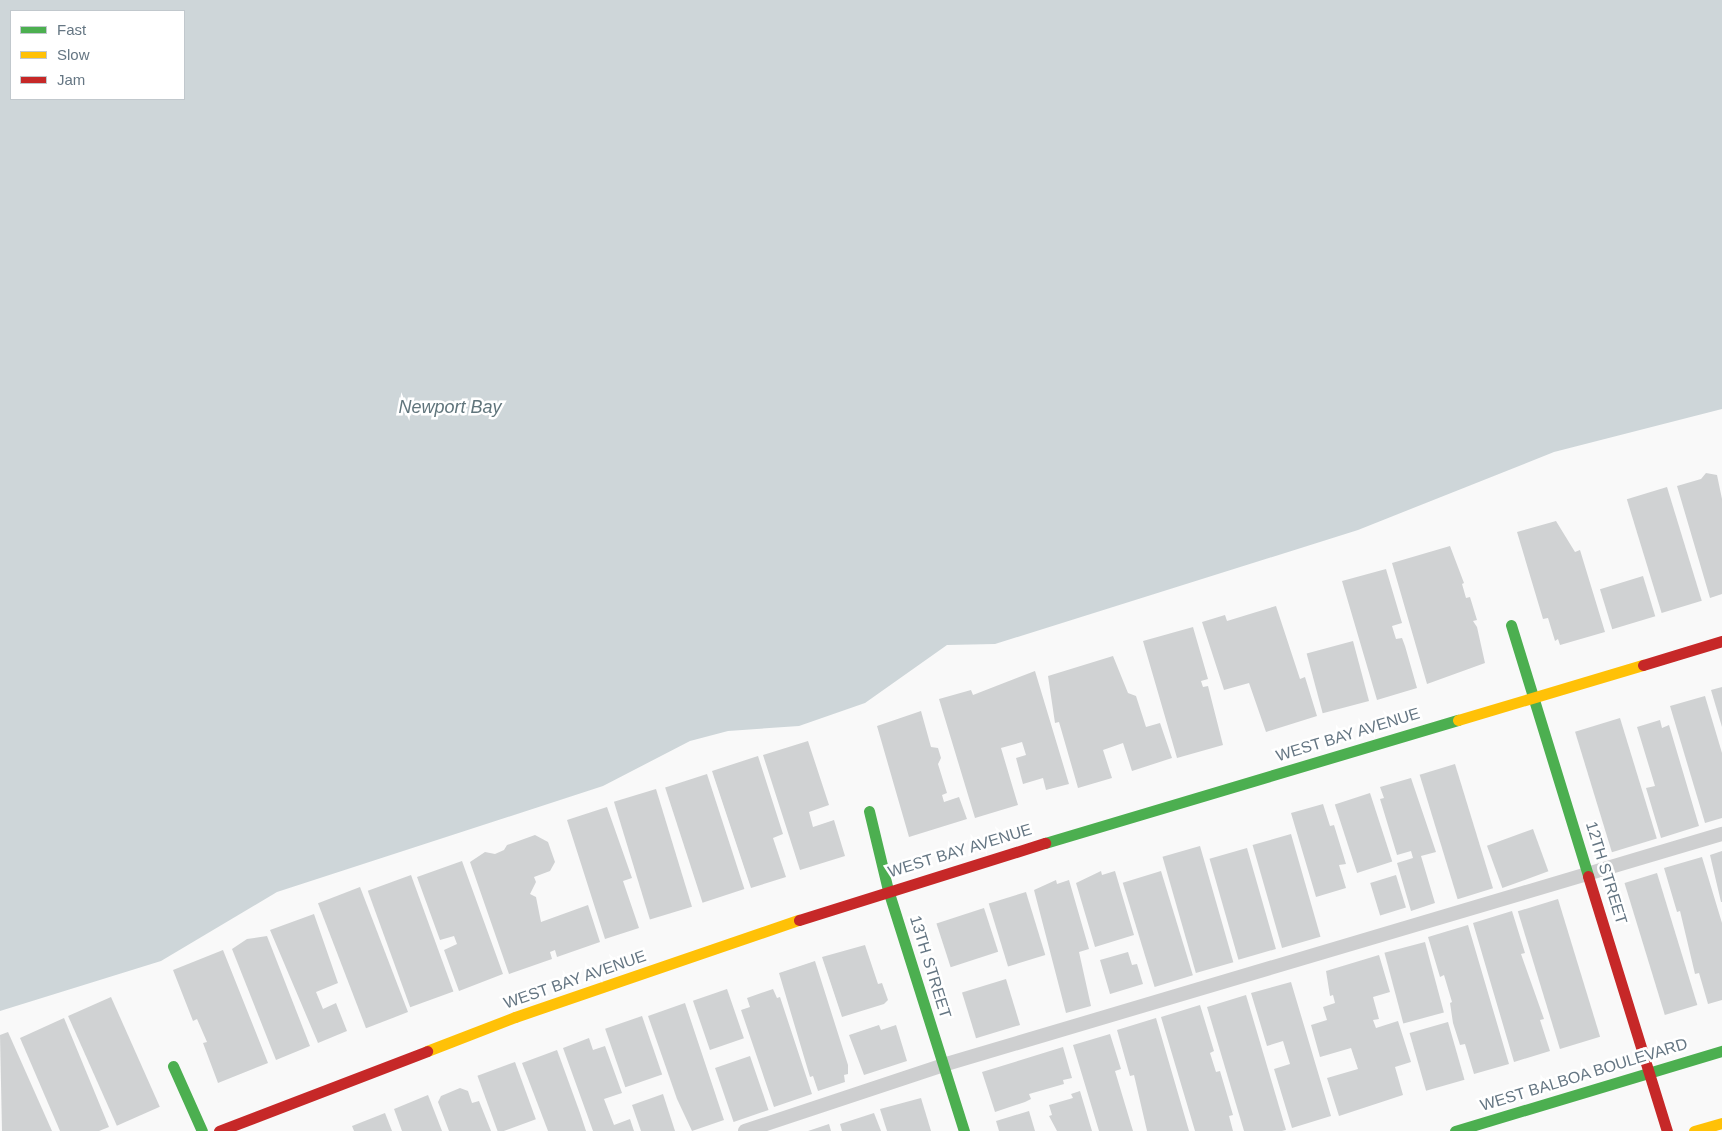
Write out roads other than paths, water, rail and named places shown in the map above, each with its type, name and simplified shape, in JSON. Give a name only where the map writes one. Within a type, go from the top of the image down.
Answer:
[{"type":"street","name":"12TH STREET","points":[[1511,625],[1650,1072],[1666,1131]]},
{"type":"street","name":"WEST BAY AVENUE","points":[[219,1131],[515,1017],[888,890],[1722,641]]},
{"type":"street","name":"13TH STREET","points":[[869,811],[888,890],[964,1131]]},
{"type":"street","name":"WEST BALBOA BOULEVARD","points":[[1455,1131],[1722,1050]]},
{"type":"street","points":[[173,1066],[202,1131]]},
{"type":"street","points":[[1694,1131],[1722,1123]]},
{"type":"lane","points":[[745,1131],[943,1065],[1722,834]]},
{"type":"water","name":"Newport Bay","points":[[0,0],[1722,0],[1722,409],[1554,452],[1358,530],[995,644],[947,645],[865,703],[799,726],[728,731],[690,741],[603,786],[277,892],[161,961],[0,1011]]}]
